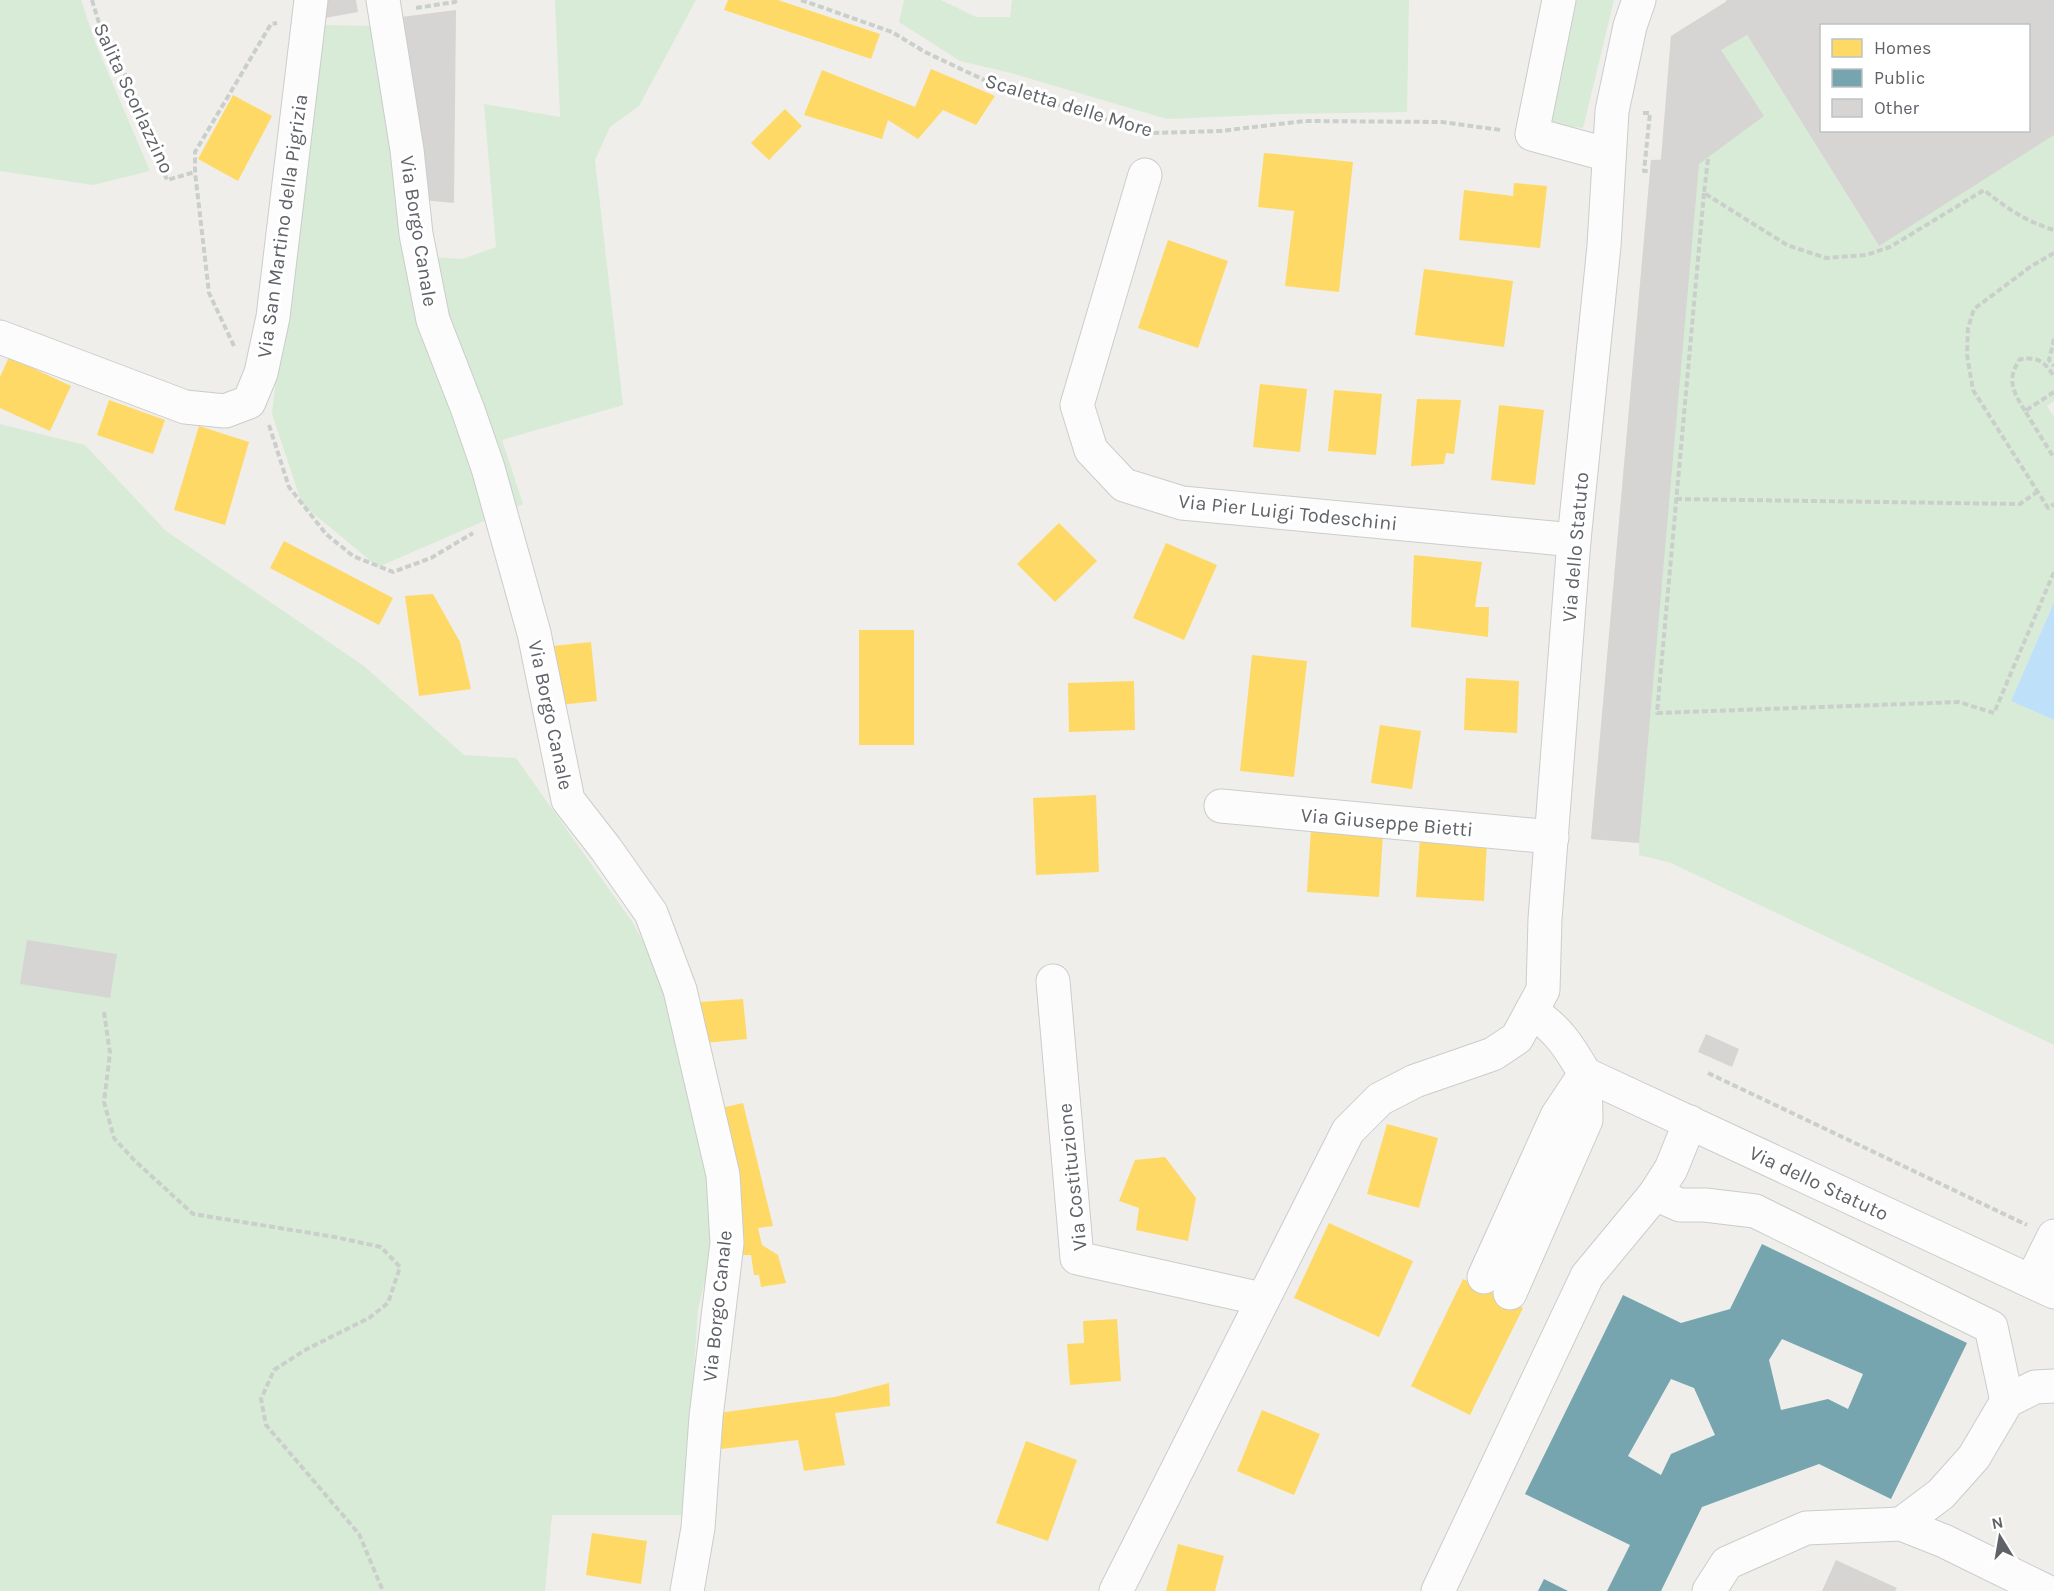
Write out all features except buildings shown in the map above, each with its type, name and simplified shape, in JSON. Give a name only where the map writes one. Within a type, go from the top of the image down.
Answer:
[{"type":"street","points":[[1559,0],[1532,134],[1609,155]]},
{"type":"street","name":"Via dello Statuto","points":[[1532,1012],[1543,990],[1545,919],[1574,540],[1604,246],[1612,111],[1630,26],[1639,0]]},
{"type":"street","name":"Via Borgo Canale","points":[[384,6],[407,150],[416,234],[433,320],[484,458],[534,633],[568,800],[651,913],[680,990],[723,1175],[727,1243],[706,1417],[698,1528],[687,1591]]},
{"type":"street","name":"Via San Martino della Pigrizia","points":[[249,402],[261,373],[273,317],[310,7]]},
{"type":"street","name":"Via Pier Luigi Todeschini","points":[[1146,175],[1077,405],[1091,450],[1124,485],[1182,503],[1574,540]]},
{"type":"street","points":[[0,337],[185,407],[225,411],[249,402]]},
{"type":"street","name":"Via Giuseppe Bietti","points":[[1221,806],[1552,837]]},
{"type":"street","name":"Via Costituzione","points":[[1053,981],[1077,1258],[1262,1299]]},
{"type":"street","points":[[1116,1591],[1348,1131],[1380,1099],[1406,1085],[1493,1054],[1517,1038],[1532,1012],[1546,1021],[1568,1043],[1585,1074],[1557,1116],[1497,1285]]},
{"type":"street","name":"Via dello Statuto","points":[[1585,1074],[1690,1122],[1706,1132],[2043,1286]]},
{"type":"street","points":[[1438,1591],[1587,1276],[1655,1194],[1671,1169],[1690,1122]]},
{"type":"street","points":[[1655,1194],[1680,1205],[1705,1205],[1755,1211],[1991,1327],[2007,1401]]},
{"type":"street","points":[[2043,1286],[2054,1237]]},
{"type":"street","points":[[1901,1524],[1941,1494],[1974,1457],[2007,1401],[2035,1387],[2054,1386]]},
{"type":"street","points":[[1709,1591],[1727,1563],[1806,1528],[1901,1524],[1944,1541],[2046,1591]]},
{"type":"path","name":"Salita Scorlazzino","points":[[92,0],[99,23],[114,46],[167,180],[195,172],[195,152],[271,24],[310,7]]},
{"type":"path","points":[[384,6],[455,2],[456,0]]},
{"type":"path","name":"Scaletta delle More","points":[[801,0],[892,32],[925,52],[999,87],[1150,134],[1220,131],[1305,121],[1340,121],[1442,122],[1532,134]]},
{"type":"path","points":[[1707,159],[1658,713],[1959,702],[1994,713],[2054,572]]},
{"type":"path","points":[[195,172],[209,293],[236,350]]},
{"type":"path","points":[[1698,175],[1706,176]]},
{"type":"path","points":[[1704,193],[1787,245],[1826,258],[1866,255],[1890,247],[1984,190],[2001,205],[2033,224],[2054,230]]},
{"type":"path","points":[[2054,253],[2030,267],[1974,309],[1968,328],[1967,355],[1973,390],[2048,508],[2054,504]]},
{"type":"path","points":[[2054,339],[2049,360],[2054,366]]},
{"type":"path","points":[[2054,376],[2044,362],[2034,358],[2020,359],[2014,368],[2012,377],[2013,390],[2054,458]]},
{"type":"path","points":[[2025,411],[2054,392]]},
{"type":"path","points":[[249,402],[265,410],[289,487],[326,534],[352,556],[393,572],[431,558],[484,526],[501,520]]},
{"type":"path","points":[[1676,500],[2020,504],[2037,492]]},
{"type":"path","points":[[104,1012],[110,1053],[104,1102],[114,1138],[134,1160],[193,1214],[334,1237],[381,1248],[400,1267],[388,1303],[369,1317],[305,1350],[274,1370],[261,1399],[266,1425],[359,1534],[383,1591]]},
{"type":"path","points":[[1708,1072],[2054,1237]]},
{"type":"green space","points":[[0,0],[81,0],[95,42],[150,171],[93,185],[0,171]]},
{"type":"green space","points":[[555,0],[696,0],[639,106],[610,127],[595,160],[623,405],[502,440],[523,504],[378,567],[302,504],[272,414],[308,112],[324,25],[379,26],[412,256],[463,259],[496,247],[484,104],[560,117]]},
{"type":"green space","points":[[904,0],[941,0],[976,17],[1010,17],[1012,0],[1409,0],[1407,112],[1167,119],[1011,73],[960,61],[899,22]]},
{"type":"green space","points":[[1567,0],[1614,0],[1583,128],[1552,124],[1547,115]]},
{"type":"green space","points":[[1726,0],[1804,0],[1747,35],[1878,245],[2054,135],[2054,401],[2047,406],[2054,417],[2054,602],[2011,701],[2054,720],[2054,1045],[1671,863],[1639,855],[1639,843],[1591,839],[1651,160],[1661,159],[1671,36]]},
{"type":"green space","points":[[0,424],[85,445],[166,531],[364,666],[464,755],[516,758],[633,923],[677,1006],[709,1138],[716,1236],[698,1309],[684,1515],[552,1515],[545,1591],[0,1591]]},
{"type":"water","points":[[2054,602],[2054,720],[2011,701]]}]
